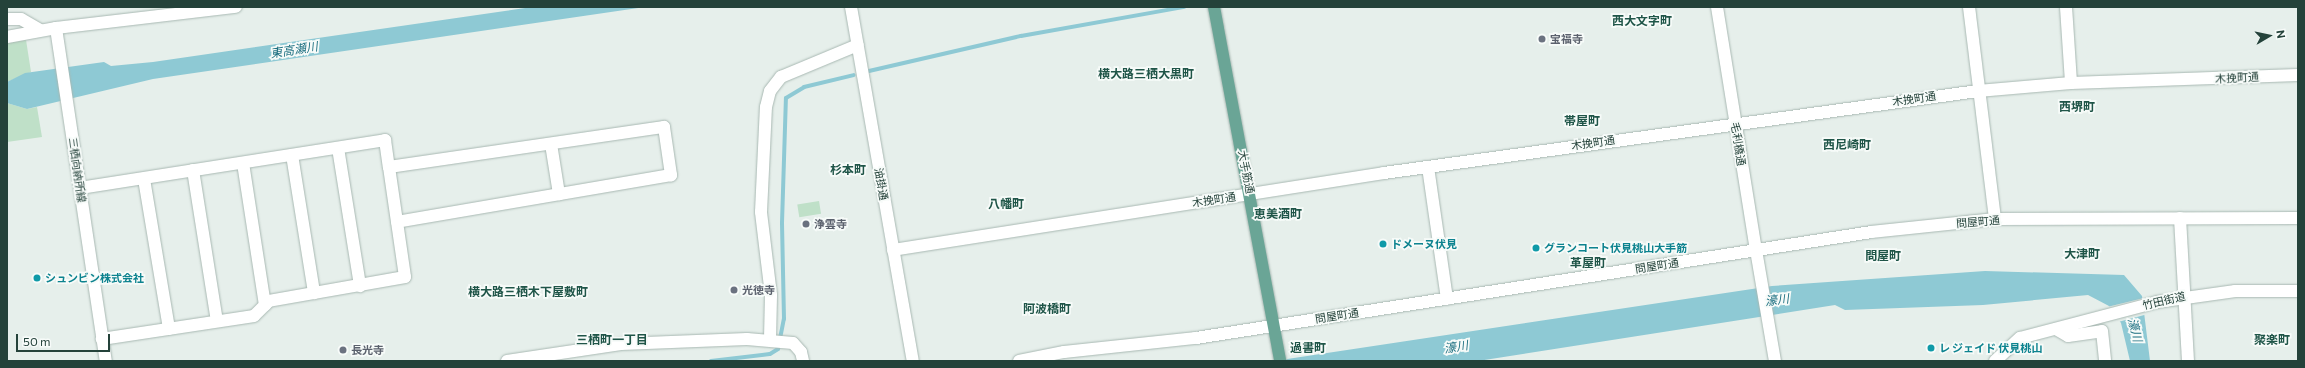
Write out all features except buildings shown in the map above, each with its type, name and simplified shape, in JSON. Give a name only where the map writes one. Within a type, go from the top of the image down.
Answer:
[{"type":"main road","name":"大手筋通","points":[[1214,7],[1279,355]]},
{"type":"street","points":[[7,19],[21,19],[40,30],[57,34],[236,7]]},
{"type":"street","name":"油掛通","points":[[851,7],[913,361]]},
{"type":"street","name":"毛利橋通","points":[[1716,7],[1756,250],[1763,281],[1775,361]]},
{"type":"street","points":[[1969,7],[1995,219]]},
{"type":"street","points":[[2066,7],[2071,82]]},
{"type":"street","points":[[7,37],[40,30]]},
{"type":"street","name":"三栖向納所線","points":[[57,34],[106,361]]},
{"type":"street","points":[[777,340],[761,212],[766,107],[770,91],[781,77],[858,45]]},
{"type":"street","name":"木挽町通","points":[[893,250],[1428,167],[1980,90],[2071,82],[2298,75]]},
{"type":"street","points":[[389,167],[664,127],[671,175],[397,222]]},
{"type":"street","points":[[80,188],[385,140],[389,167],[405,277],[314,293],[265,305],[254,316],[102,339]]},
{"type":"street","points":[[551,144],[559,194]]},
{"type":"street","points":[[338,148],[360,286]]},
{"type":"street","points":[[292,155],[314,293]]},
{"type":"street","points":[[243,163],[265,305]]},
{"type":"street","points":[[1428,167],[1446,299]]},
{"type":"street","points":[[194,170],[216,321]]},
{"type":"street","points":[[144,179],[169,329]]},
{"type":"street","points":[[2180,218],[2186,296],[2188,361]]},
{"type":"street","name":"問屋町通","points":[[1019,361],[1274,326],[1756,250],[1804,240],[1995,219],[2298,218]]},
{"type":"street","name":"竹田街道","points":[[1995,361],[2020,338],[2157,302],[2186,296],[2298,291]]},
{"type":"street","points":[[2056,329],[2065,336],[2102,332],[2105,361]]},
{"type":"street","points":[[508,361],[620,344],[777,340],[801,352],[803,361]]},
{"type":"green space","points":[[26,40],[31,72],[7,82],[7,43]]},
{"type":"green space","points":[[7,103],[27,109],[37,107],[42,137],[7,142]]},
{"type":"green space","points":[[819,201],[821,214],[799,217],[797,204]]},
{"type":"water","name":"東高瀬川","points":[[532,7],[645,7],[153,79],[27,109],[7,103],[7,82],[25,73],[104,62],[111,66],[153,62]]},
{"type":"water","name":"濠川","points":[[1985,271],[2124,275],[2142,296],[2150,361],[2130,361],[2121,323],[2109,306],[2088,295],[1983,305],[1845,310],[1835,305],[1478,361],[1274,361],[1772,286]]},
{"type":"pier","points":[[2144,298],[2148,314],[2118,322],[2107,307]]},
{"type":"waterway","points":[[869,71],[1021,36],[1184,7]]},
{"type":"waterway","points":[[711,361],[770,354],[778,349],[784,319],[782,223],[786,98],[804,87],[854,75]]},
{"type":"place","name":"宝福寺","points":[[1542,39]]},
{"type":"place","name":"浄雲寺","points":[[806,224]]},
{"type":"place","name":"ドメーヌ伏見","points":[[1383,244]]},
{"type":"place","name":"グランコート伏見桃山大手筋","points":[[1536,248]]},
{"type":"place","name":"シュンビン株式会社","points":[[37,278]]},
{"type":"place","name":"光徳寺","points":[[734,290]]},
{"type":"place","name":"レ ジェイド 伏見桃山","points":[[1931,348]]},
{"type":"place","name":"長光寺","points":[[343,350]]},
{"type":"district","name":"西大文字町","points":[[1642,21]]},
{"type":"district","name":"横大路三栖大黒町","points":[[1146,74]]},
{"type":"district","name":"西堺町","points":[[2077,107]]},
{"type":"district","name":"帯屋町","points":[[1582,121]]},
{"type":"district","name":"西尼崎町","points":[[1847,145]]},
{"type":"district","name":"杉本町","points":[[848,170]]},
{"type":"district","name":"八幡町","points":[[1006,204]]},
{"type":"district","name":"恵美酒町","points":[[1278,214]]},
{"type":"district","name":"大津町","points":[[2082,254]]},
{"type":"district","name":"問屋町","points":[[1883,256]]},
{"type":"district","name":"革屋町","points":[[1588,263]]},
{"type":"district","name":"横大路三栖木下屋敷町","points":[[528,292]]},
{"type":"district","name":"阿波橋町","points":[[1047,309]]},
{"type":"district","name":"三栖町一丁目","points":[[612,340]]},
{"type":"district","name":"聚楽町","points":[[2272,340]]},
{"type":"district","name":"過書町","points":[[1308,348]]}]
